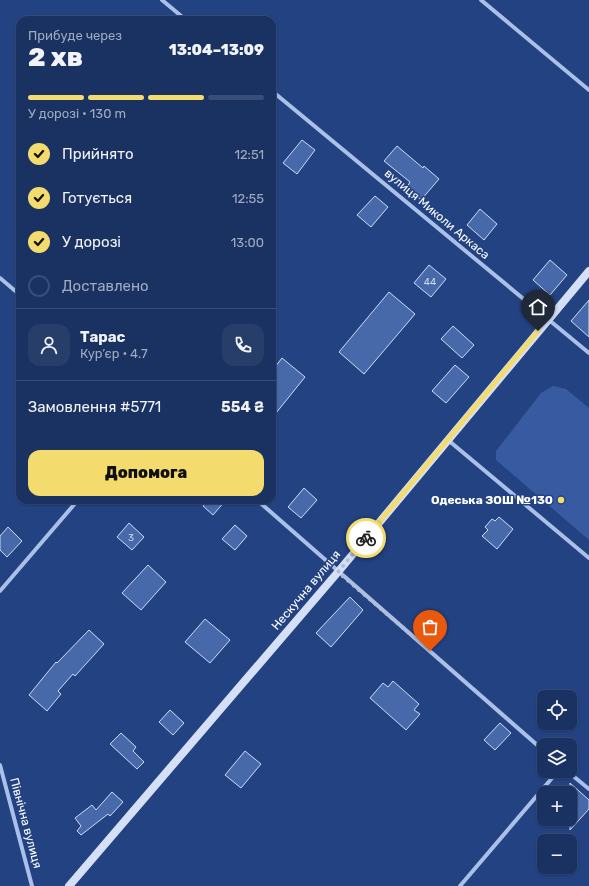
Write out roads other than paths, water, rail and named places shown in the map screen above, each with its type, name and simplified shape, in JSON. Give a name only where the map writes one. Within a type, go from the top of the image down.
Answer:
[{"type":"street","points":[[162,0],[181,16]]},
{"type":"street","points":[[481,0],[589,90]]},
{"type":"street","name":"вулиця Миколи Аркаса","points":[[276,94],[589,353]]},
{"type":"street","name":"Нескучна вулиця","points":[[69,886],[338,572],[589,270]]},
{"type":"street","points":[[0,278],[16,292]]},
{"type":"street","points":[[447,440],[589,558]]},
{"type":"street","points":[[0,591],[75,504]]},
{"type":"street","points":[[262,504],[537,745]]},
{"type":"street","name":"Північна вулиця","points":[[0,764],[32,886]]},
{"type":"street","points":[[460,886],[552,778]]},
{"type":"street","points":[[576,778],[589,789]]},
{"type":"place","name":"Одеська ЗОШ №130","points":[[561,500]]}]
